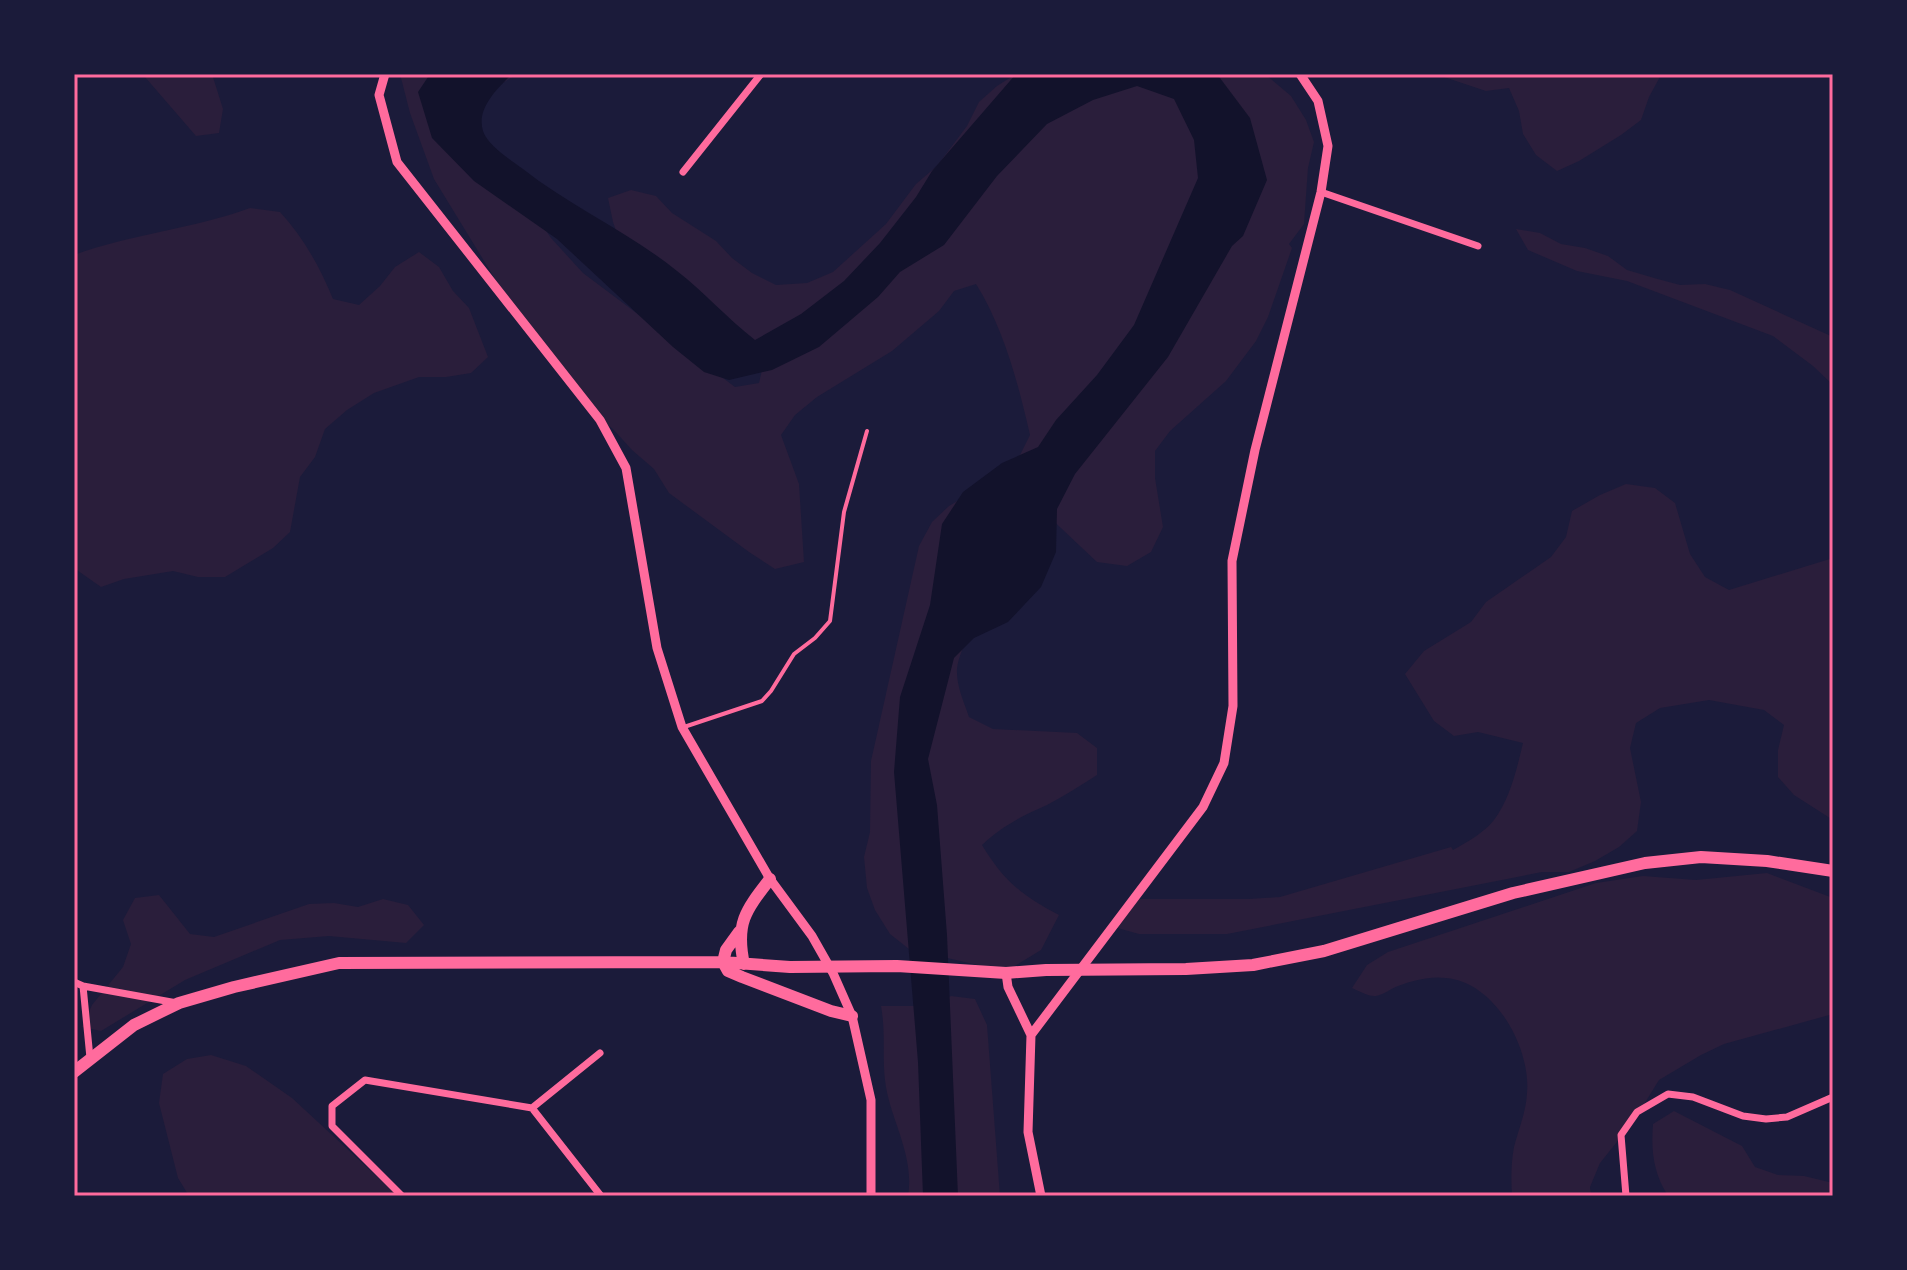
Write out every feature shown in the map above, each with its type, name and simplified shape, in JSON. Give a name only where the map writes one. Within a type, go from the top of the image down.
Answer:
[{"type":"main road","points":[[74,1072],[134,1025],[179,1003],[339,963],[723,962],[790,967],[897,966],[989,973],[1253,965],[1324,951],[1513,893],[1645,863],[1701,857],[1767,861],[1833,871]]},
{"type":"main road","points":[[770,879],[749,907],[739,932],[726,950],[723,962],[728,971],[831,1011],[852,1016]]},
{"type":"main road","points":[[739,932],[744,964]]},
{"type":"street","points":[[385,74],[379,95],[397,162],[600,420],[626,468],[657,648],[682,727],[770,879],[812,936],[852,1016],[871,1100],[871,1196]]},
{"type":"street","points":[[683,172],[761,74]]},
{"type":"street","points":[[1031,1035],[1203,807],[1224,763],[1233,706],[1232,561],[1255,450],[1321,192],[1328,146],[1318,101],[1300,74]]},
{"type":"street","points":[[1321,192],[1478,246]]},
{"type":"street","points":[[1006,973],[1008,987],[1031,1035],[1028,1132],[1041,1196]]},
{"type":"street","points":[[74,982],[179,1003]]},
{"type":"street","points":[[83,986],[90,1058]]},
{"type":"street","points":[[532,1108],[600,1053]]},
{"type":"street","points":[[402,1196],[332,1126],[332,1106],[365,1080],[532,1108],[601,1196]]},
{"type":"street","points":[[1626,1196],[1621,1135],[1637,1112],[1668,1094],[1693,1097],[1743,1116],[1766,1119],[1787,1117],[1833,1097]]},
{"type":"lane","points":[[682,727],[762,701],[794,654],[830,621],[844,512],[867,431]]},
{"type":"shaded area","points":[[133,74],[212,74],[223,109],[219,133],[196,136],[145,77]]},
{"type":"shaded area","points":[[400,74],[517,74],[501,84],[466,116],[551,238],[583,273],[735,387],[759,383],[765,357],[621,245],[608,198],[631,190],[656,196],[672,213],[716,241],[752,273],[776,285],[807,283],[833,272],[886,224],[916,184],[937,166],[967,126],[979,102],[1016,74],[1265,74],[1291,96],[1306,120],[1314,142],[1308,168],[1304,224],[1289,244],[1292,248],[1268,317],[1256,341],[1226,381],[1170,431],[1155,451],[1155,478],[1163,527],[1151,552],[1127,566],[1097,562],[1045,513],[981,613],[961,654],[958,681],[969,717],[993,729],[1077,733],[1097,748],[1097,775],[1013,822],[982,845],[1014,886],[1059,915],[1041,950],[1013,967],[986,967],[909,949],[890,934],[875,910],[867,888],[864,857],[870,832],[871,761],[919,546],[932,522],[949,506],[1001,475],[1018,459],[1030,435],[1002,338],[976,284],[954,291],[939,311],[892,351],[817,397],[795,415],[781,435],[799,484],[804,562],[775,569],[669,493],[654,469],[593,414],[536,346],[434,179],[410,113]]},
{"type":"shaded area","points":[[430,74],[512,74],[485,107],[483,131],[490,142],[541,183],[659,257],[755,340],[801,314],[844,281],[880,243],[932,171],[1016,74],[1217,74],[1250,118],[1267,180],[1243,236],[1232,246],[1168,357],[1075,474],[1057,509],[1056,552],[1041,587],[1008,622],[974,638],[954,658],[928,759],[937,805],[947,935],[958,1196],[923,1196],[918,1062],[894,772],[900,697],[930,605],[942,524],[963,492],[1002,463],[1038,447],[1056,420],[1097,375],[1134,325],[1198,178],[1194,140],[1174,99],[1137,86],[1093,100],[1047,124],[997,176],[944,245],[900,272],[878,297],[819,347],[772,370],[729,380],[704,372],[557,239],[474,181],[432,138],[418,92]]},
{"type":"shaded area","points":[[1435,74],[1661,75],[1641,120],[1579,161],[1557,171],[1536,155],[1523,134],[1519,111],[1509,88],[1486,91]]},
{"type":"shaded area","points":[[250,208],[280,212],[310,253],[333,299],[359,305],[395,267],[419,252],[439,267],[453,291],[469,308],[488,357],[471,373],[419,377],[374,393],[347,410],[325,429],[315,457],[300,477],[290,532],[273,548],[225,577],[198,577],[173,571],[124,579],[101,587],[74,568],[74,255]]},
{"type":"shaded area","points":[[1516,229],[1540,233],[1561,244],[1608,256],[1627,270],[1654,278],[1680,285],[1705,284],[1730,290],[1833,337],[1833,385],[1773,336],[1627,281],[1577,271],[1528,250]]},
{"type":"shaded area","points":[[1626,484],[1655,488],[1675,503],[1690,554],[1705,577],[1729,590],[1833,558],[1833,820],[1794,795],[1778,777],[1778,750],[1784,725],[1764,710],[1709,700],[1660,708],[1636,723],[1630,748],[1641,802],[1637,831],[1619,847],[1569,872],[1542,872],[1227,934],[1139,934],[1114,927],[1134,899],[1280,897],[1451,847],[1453,850],[1485,829],[1504,803],[1523,743],[1478,732],[1454,736],[1434,721],[1405,674],[1424,651],[1471,622],[1486,602],[1551,557],[1566,537],[1572,511]]},
{"type":"shaded area","points":[[1767,873],[1833,898],[1833,1014],[1724,1044],[1659,1080],[1633,1122],[1600,1163],[1590,1187],[1591,1196],[1512,1196],[1513,1153],[1525,1107],[1527,1075],[1516,1038],[1506,1020],[1480,991],[1464,982],[1446,978],[1410,982],[1376,996],[1352,988],[1367,965],[1388,952],[1596,883],[1643,876],[1696,880]]},
{"type":"shaded area","points":[[159,895],[190,934],[214,937],[309,904],[334,903],[358,907],[383,899],[408,905],[424,925],[406,943],[329,936],[280,940],[185,980],[101,1031],[82,1027],[92,1005],[123,967],[131,944],[123,920],[135,898]]},
{"type":"shaded area","points":[[951,996],[975,999],[987,1025],[1000,1196],[908,1196],[908,1166],[885,1080],[881,1006],[928,1006]]},
{"type":"shaded area","points":[[211,1055],[246,1066],[292,1098],[398,1196],[189,1196],[178,1178],[159,1103],[163,1074],[187,1059]]},
{"type":"shaded area","points":[[1674,1111],[1742,1146],[1755,1167],[1778,1175],[1804,1176],[1833,1183],[1833,1196],[1668,1196],[1654,1161],[1653,1124]]}]
